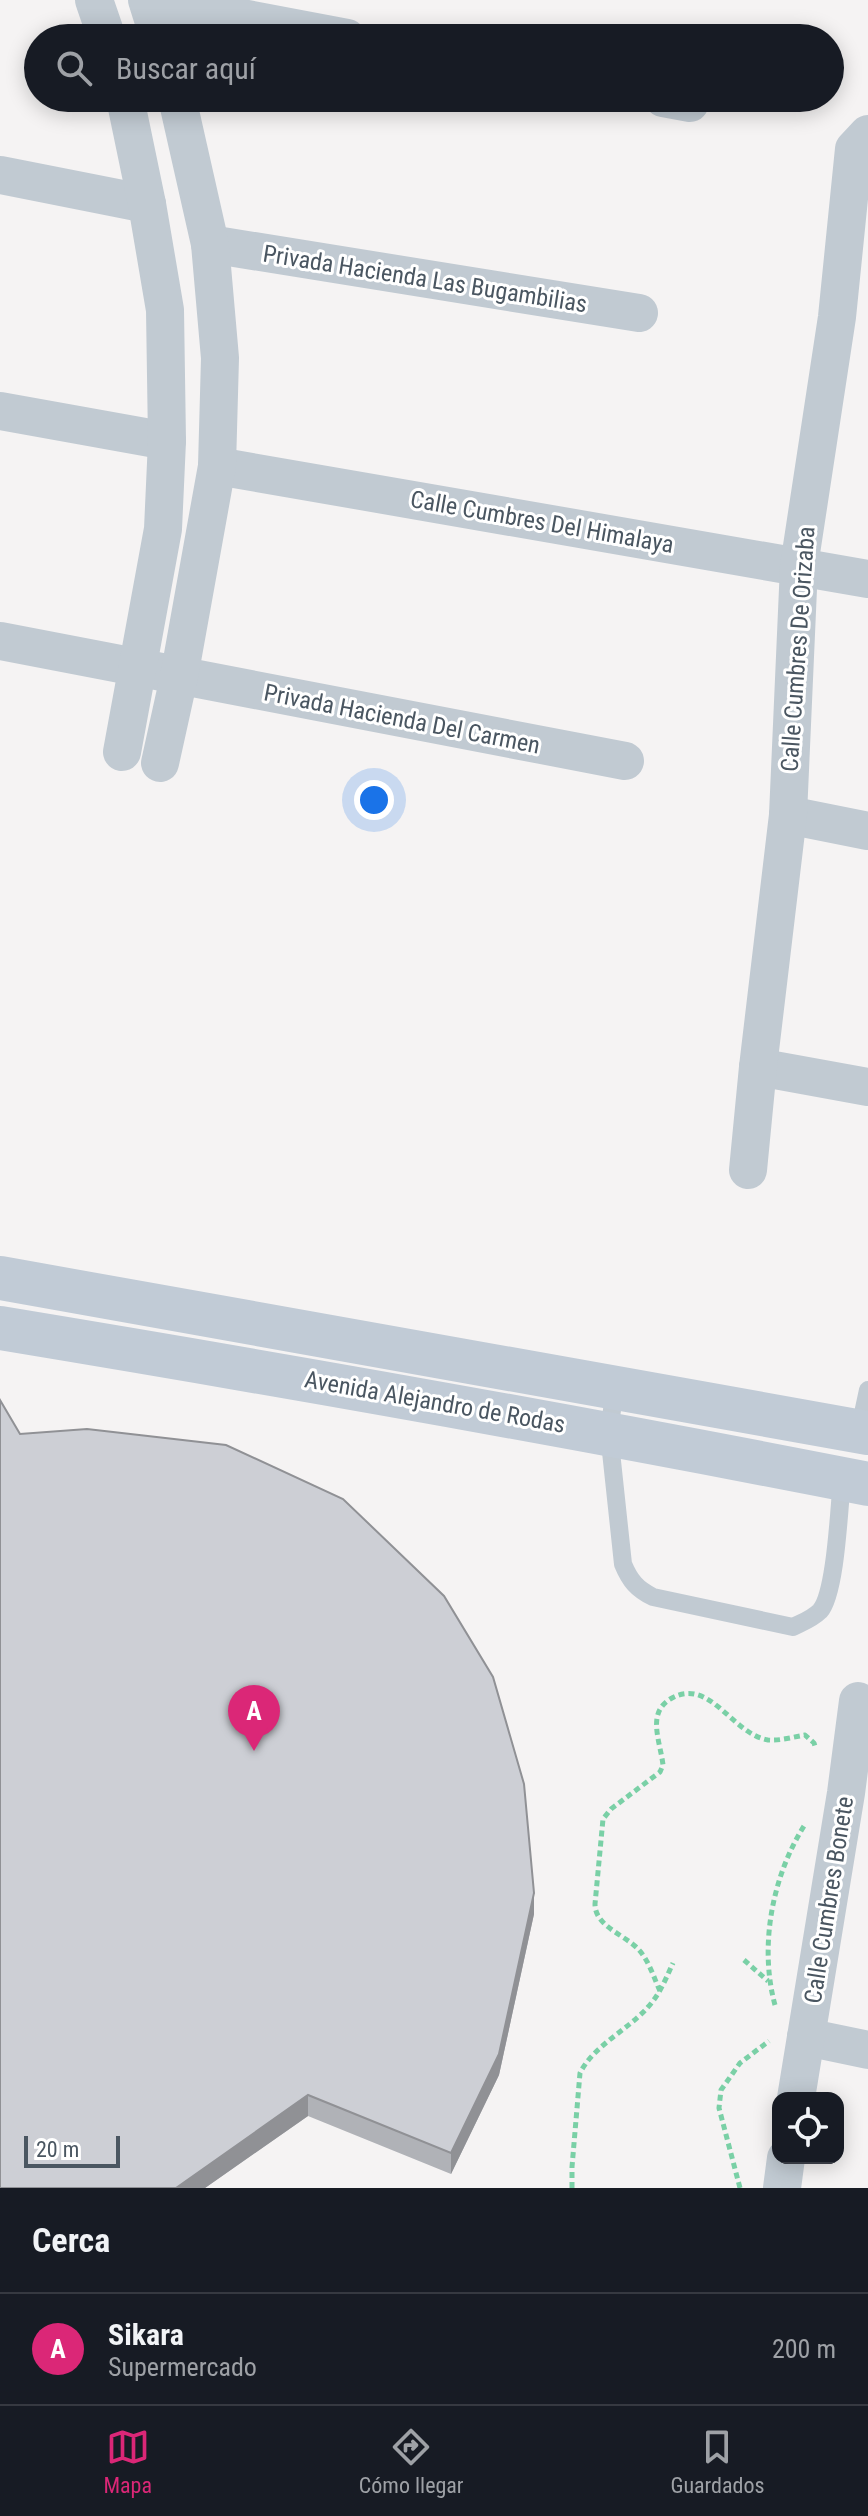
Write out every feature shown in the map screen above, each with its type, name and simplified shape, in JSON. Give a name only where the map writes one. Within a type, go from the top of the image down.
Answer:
[{"type":"street","points":[[94,0],[102,24]]},
{"type":"street","points":[[155,24],[148,0],[274,24]]},
{"type":"street","points":[[122,752],[163,529],[167,441],[165,310],[128,112]]},
{"type":"street","points":[[160,763],[179,677],[217,466],[220,358],[210,244],[180,112]]},
{"type":"street","name":"Calle Cumbres De Orizaba","points":[[748,1170],[788,815],[799,566],[852,320],[854,149],[868,134]]},
{"type":"street","points":[[0,175],[147,204]]},
{"type":"street","name":"Privada Hacienda Las Bugambilias","points":[[210,244],[639,313]]},
{"type":"street","points":[[0,411],[167,441]]},
{"type":"street","name":"Calle Cumbres Del Himalaya","points":[[217,466],[868,579]]},
{"type":"street","name":"Privada Hacienda Del Carmen","points":[[0,641],[625,761]]},
{"type":"street","points":[[788,815],[868,831]]},
{"type":"street","points":[[758,1067],[868,1087]]},
{"type":"street","name":"Avenida Alejandro de Rodas","points":[[0,1278],[863,1432]]},
{"type":"street","name":"Avenida Alejandro de Rodas","points":[[0,1328],[609,1433],[855,1482]]},
{"type":"street","name":"Calle Cumbres Bonete","points":[[795,2092],[784,2031],[857,1795],[858,1701]]},
{"type":"street","points":[[784,2031],[868,2050]]},
{"type":"street","points":[[782,2188],[785,2164]]},
{"type":"lane","points":[[615,1387],[609,1433],[623,1564],[638,1590],[653,1597],[793,1627],[810,1619],[822,1609],[830,1587],[855,1482]]},
{"type":"lane","points":[[863,1432],[868,1390]]},
{"type":"path","points":[[660,1991],[639,1950],[600,1920],[595,1904],[603,1819],[611,1809],[660,1772],[663,1765],[656,1717],[662,1704],[678,1695],[707,1697],[733,1722],[749,1732],[767,1740],[805,1735],[814,1743],[819,1754]]},
{"type":"path","points":[[740,2188],[719,2108],[721,2090],[740,2063],[784,2031],[769,1982],[769,1930],[778,1882],[807,1822]]},
{"type":"path","points":[[744,1960],[769,1982]]},
{"type":"path","points":[[572,2188],[580,2073],[586,2061],[647,2008],[660,1991],[673,1963]]},
{"type":"building","points":[[0,1400],[20,1434],[87,1429],[226,1445],[343,1499],[444,1596],[493,1677],[524,1784],[534,1893],[499,2054],[451,2153],[308,2095],[176,2188],[0,2188]]},
{"type":"place","name":"Sikara","points":[[254,1751]]}]
